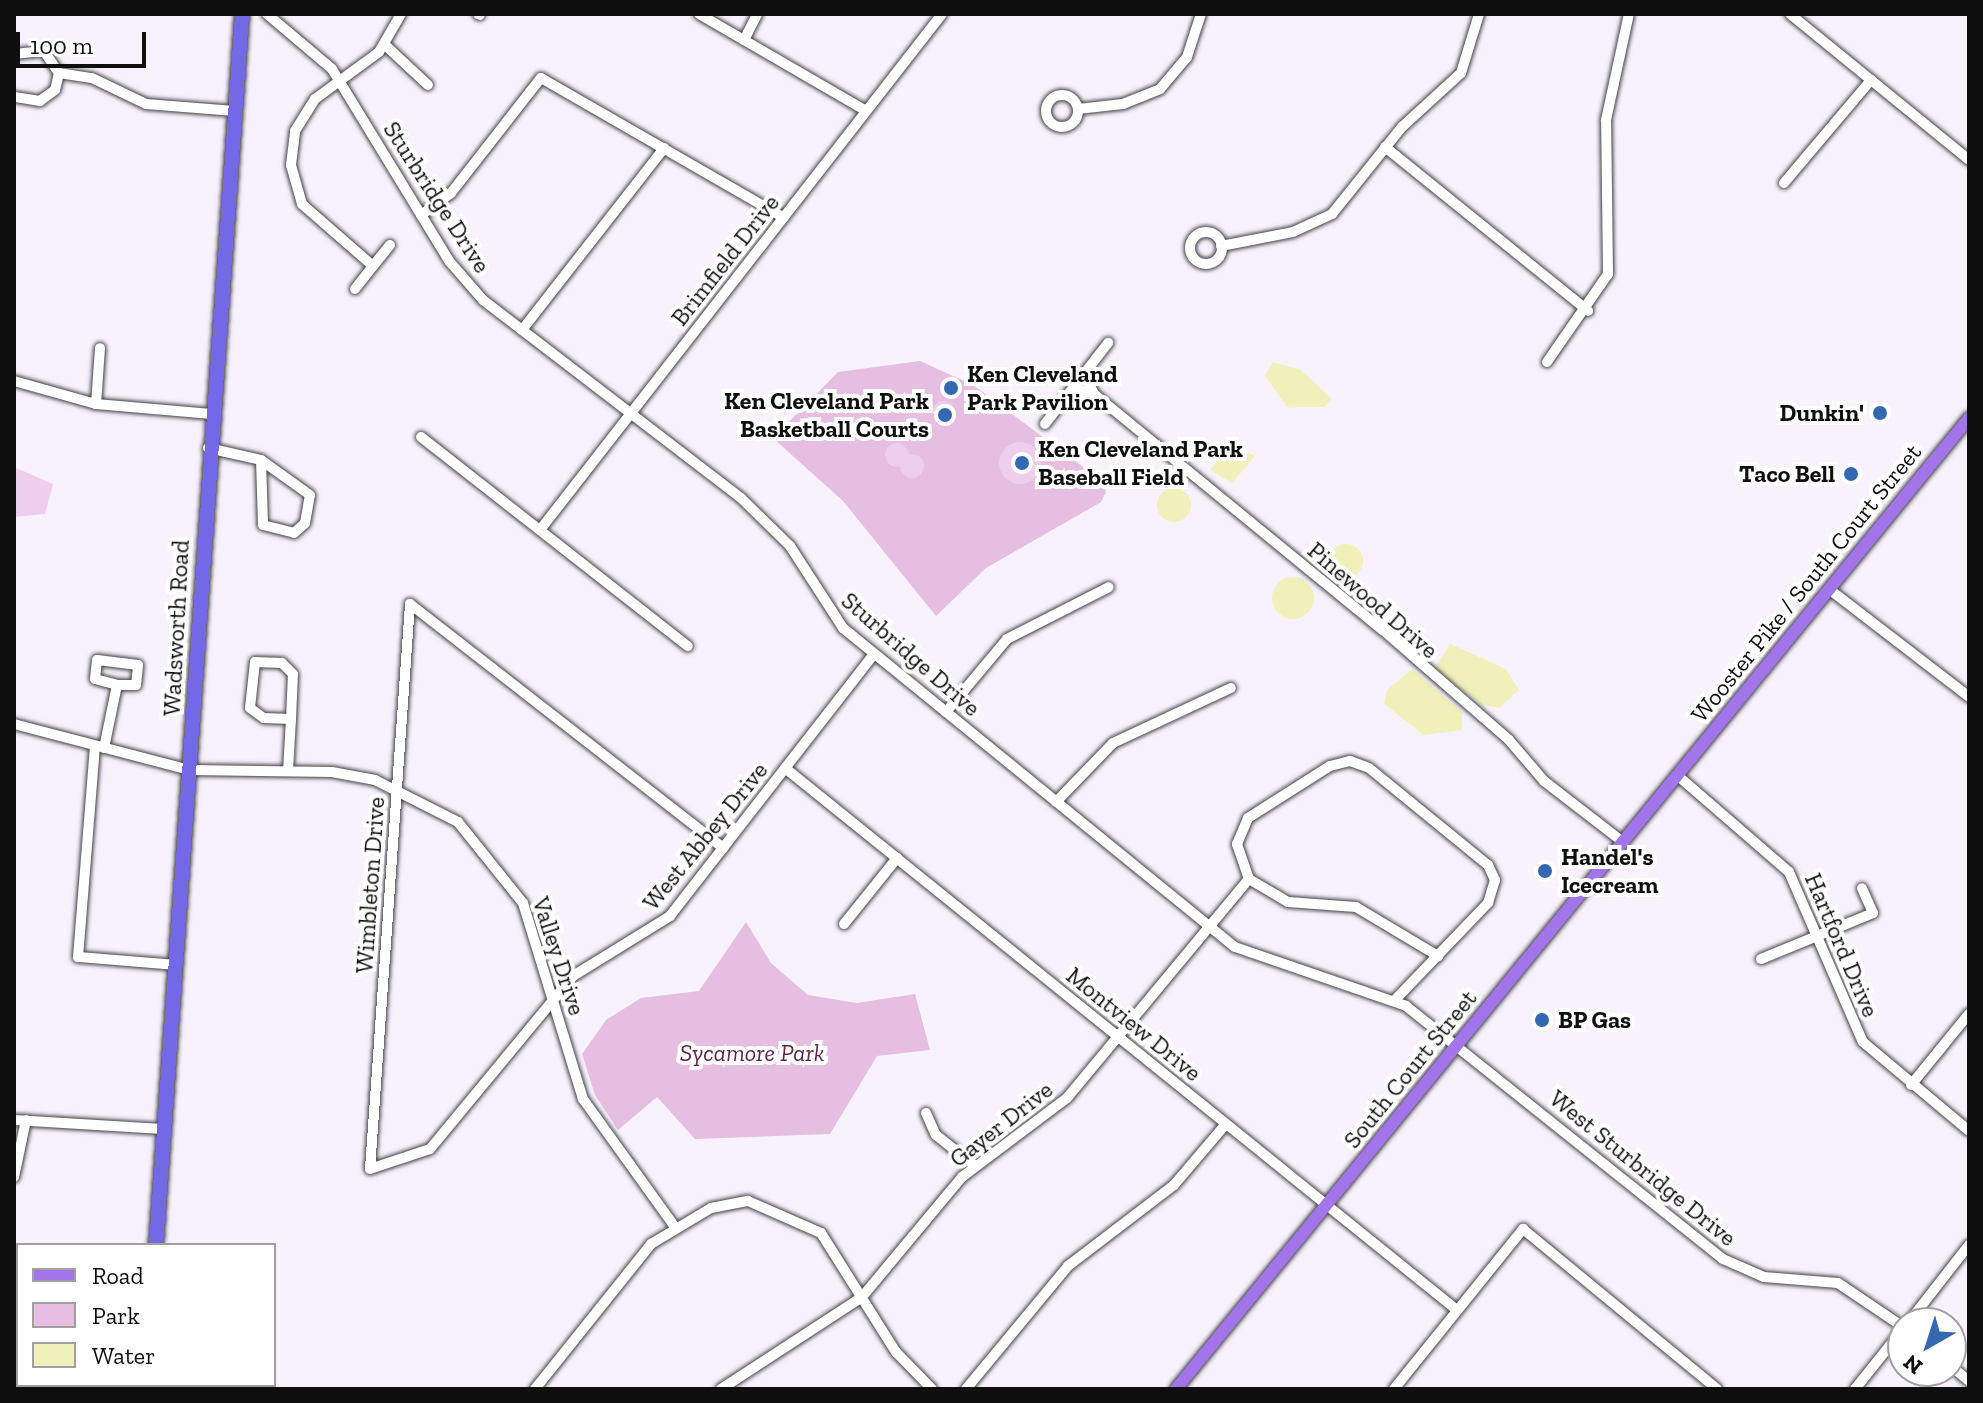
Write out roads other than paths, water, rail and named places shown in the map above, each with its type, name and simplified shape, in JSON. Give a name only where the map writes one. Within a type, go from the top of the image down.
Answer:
[{"type":"highway","name":"Wadsworth Road","points":[[156,1243],[208,448],[242,14]]},
{"type":"main road","name":"Wooster Pike / South Court Street","points":[[1677,775],[1969,418]]},
{"type":"main road","name":"South Court Street","points":[[1176,1389],[1677,775]]},
{"type":"street","name":"Sturbridge Drive","points":[[267,14],[310,44],[340,81],[457,273],[522,330],[751,508],[790,546],[831,616],[874,654],[1208,926],[1265,962],[1395,1000],[1457,1045]]},
{"type":"street","points":[[373,266],[313,217],[293,184],[298,123],[340,81],[384,44],[401,14]]},
{"type":"street","points":[[699,14],[866,111]]},
{"type":"street","points":[[744,40],[757,14]]},
{"type":"street","name":"Brimfield Drive","points":[[540,530],[942,14]]},
{"type":"street","points":[[1078,109],[1123,104],[1160,89],[1187,57],[1201,14]]},
{"type":"street","points":[[1221,246],[1315,224],[1385,147],[1461,73],[1479,14]]},
{"type":"street","points":[[1547,362],[1588,311],[1611,261],[1606,120],[1629,14]]},
{"type":"street","points":[[1790,14],[1969,160]]},
{"type":"street","points":[[384,44],[428,85]]},
{"type":"street","points":[[14,54],[44,51],[59,73],[92,78],[146,104],[235,111]]},
{"type":"street","points":[[14,97],[40,101],[55,90],[59,73]]},
{"type":"street","points":[[421,215],[451,193],[541,78],[784,218]]},
{"type":"street","points":[[1784,183],[1871,80]]},
{"type":"street","points":[[1385,147],[1588,311]]},
{"type":"street","points":[[522,330],[664,148]]},
{"type":"street","points":[[355,289],[390,245]]},
{"type":"street","points":[[1045,424],[1108,343]]},
{"type":"street","points":[[96,404],[100,348]]},
{"type":"street","name":"Pinewood Drive","points":[[1084,374],[1093,393],[1383,630],[1509,740],[1544,781],[1623,842]]},
{"type":"street","points":[[14,381],[96,404],[212,414]]},
{"type":"street","name":"Pinewood Drive","points":[[1073,389],[1093,393]]},
{"type":"street","points":[[421,437],[688,646]]},
{"type":"street","points":[[208,448],[261,460],[310,495],[305,523],[294,533],[263,525],[261,460]]},
{"type":"street","points":[[946,712],[1007,639],[1109,587]]},
{"type":"street","points":[[1829,589],[1969,697]]},
{"type":"street","name":"Wimbleton Drive","points":[[370,1169],[410,604],[723,848]]},
{"type":"street","name":"West Abbey Drive","points":[[370,1169],[407,1163],[430,1149],[582,968],[660,926],[874,654]]},
{"type":"street","points":[[288,771],[291,719],[291,669],[255,662],[250,708],[264,718],[291,719]]},
{"type":"street","points":[[117,685],[99,747],[78,957],[175,965]]},
{"type":"street","points":[[1056,802],[1113,743],[1231,688]]},
{"type":"street","name":"Valley Drive","points":[[14,724],[189,770],[332,772],[397,788],[458,822],[504,870],[531,922],[583,1099],[675,1227]]},
{"type":"street","points":[[1395,1000],[1438,956],[1488,903],[1492,872],[1369,768],[1350,761],[1330,766],[1248,818],[1237,844],[1249,879],[1288,902],[1356,907],[1438,956]]},
{"type":"street","name":"Montview Drive","points":[[785,768],[1457,1310]]},
{"type":"street","name":"Hartford Drive","points":[[1677,775],[1781,862],[1863,1042],[1969,1131]]},
{"type":"street","points":[[844,924],[897,858]]},
{"type":"street","name":"Gayer Drive","points":[[721,1389],[862,1297],[975,1166],[1067,1098],[1249,879]]},
{"type":"street","points":[[1761,959],[1873,913],[1862,888]]},
{"type":"street","points":[[1911,1085],[1969,1014]]},
{"type":"street","name":"West Sturbridge Drive","points":[[1457,1045],[1723,1259],[1764,1277],[1838,1283],[1887,1317]]},
{"type":"street","points":[[926,1113],[936,1135],[975,1166]]},
{"type":"street","points":[[14,1177],[20,1120],[163,1129]]},
{"type":"street","points":[[966,1389],[1068,1266],[1174,1185],[1226,1124]]},
{"type":"street","points":[[535,1389],[651,1244],[675,1227],[721,1204],[772,1206],[814,1226],[896,1352],[932,1389]]},
{"type":"street","points":[[1394,1389],[1523,1229],[1717,1389]]},
{"type":"street","points":[[1921,1307],[1969,1245]]},
{"type":"street","points":[[1855,1389],[1887,1348]]},
{"type":"water","points":[[1273,362],[1301,370],[1332,399],[1324,407],[1287,407],[1265,376]]},
{"type":"water","points":[[1231,444],[1255,456],[1232,483],[1210,470]]},
{"type":"water","points":[[1174,488],[1186,493],[1191,505],[1186,517],[1174,522],[1162,517],[1157,505],[1162,493]]},
{"type":"water","points":[[1346,544],[1358,549],[1363,561],[1358,573],[1346,578],[1334,573],[1329,561],[1334,549]]},
{"type":"water","points":[[1293,577],[1308,583],[1314,598],[1308,613],[1293,619],[1278,613],[1272,598],[1278,583]]},
{"type":"water","points":[[1450,644],[1506,669],[1519,690],[1499,708],[1482,705],[1435,668]]},
{"type":"water","points":[[1412,669],[1462,712],[1462,730],[1424,735],[1384,704],[1387,690]]},
{"type":"place","name":"Ken Cleveland Park Pavilion","points":[[951,388]]},
{"type":"place","name":"Dunkin'","points":[[1880,413]]},
{"type":"place","name":"Ken Cleveland Park Basketball Courts","points":[[945,415]]},
{"type":"place","name":"Ken Cleveland Park Baseball Field","points":[[1022,463]]},
{"type":"place","name":"Taco Bell","points":[[1851,474]]},
{"type":"place","name":"Handel's Icecream","points":[[1545,871]]},
{"type":"place","name":"BP Gas","points":[[1542,1020]]},
{"type":"park label","name":"Sycamore Park","points":[[752,1053]]}]
